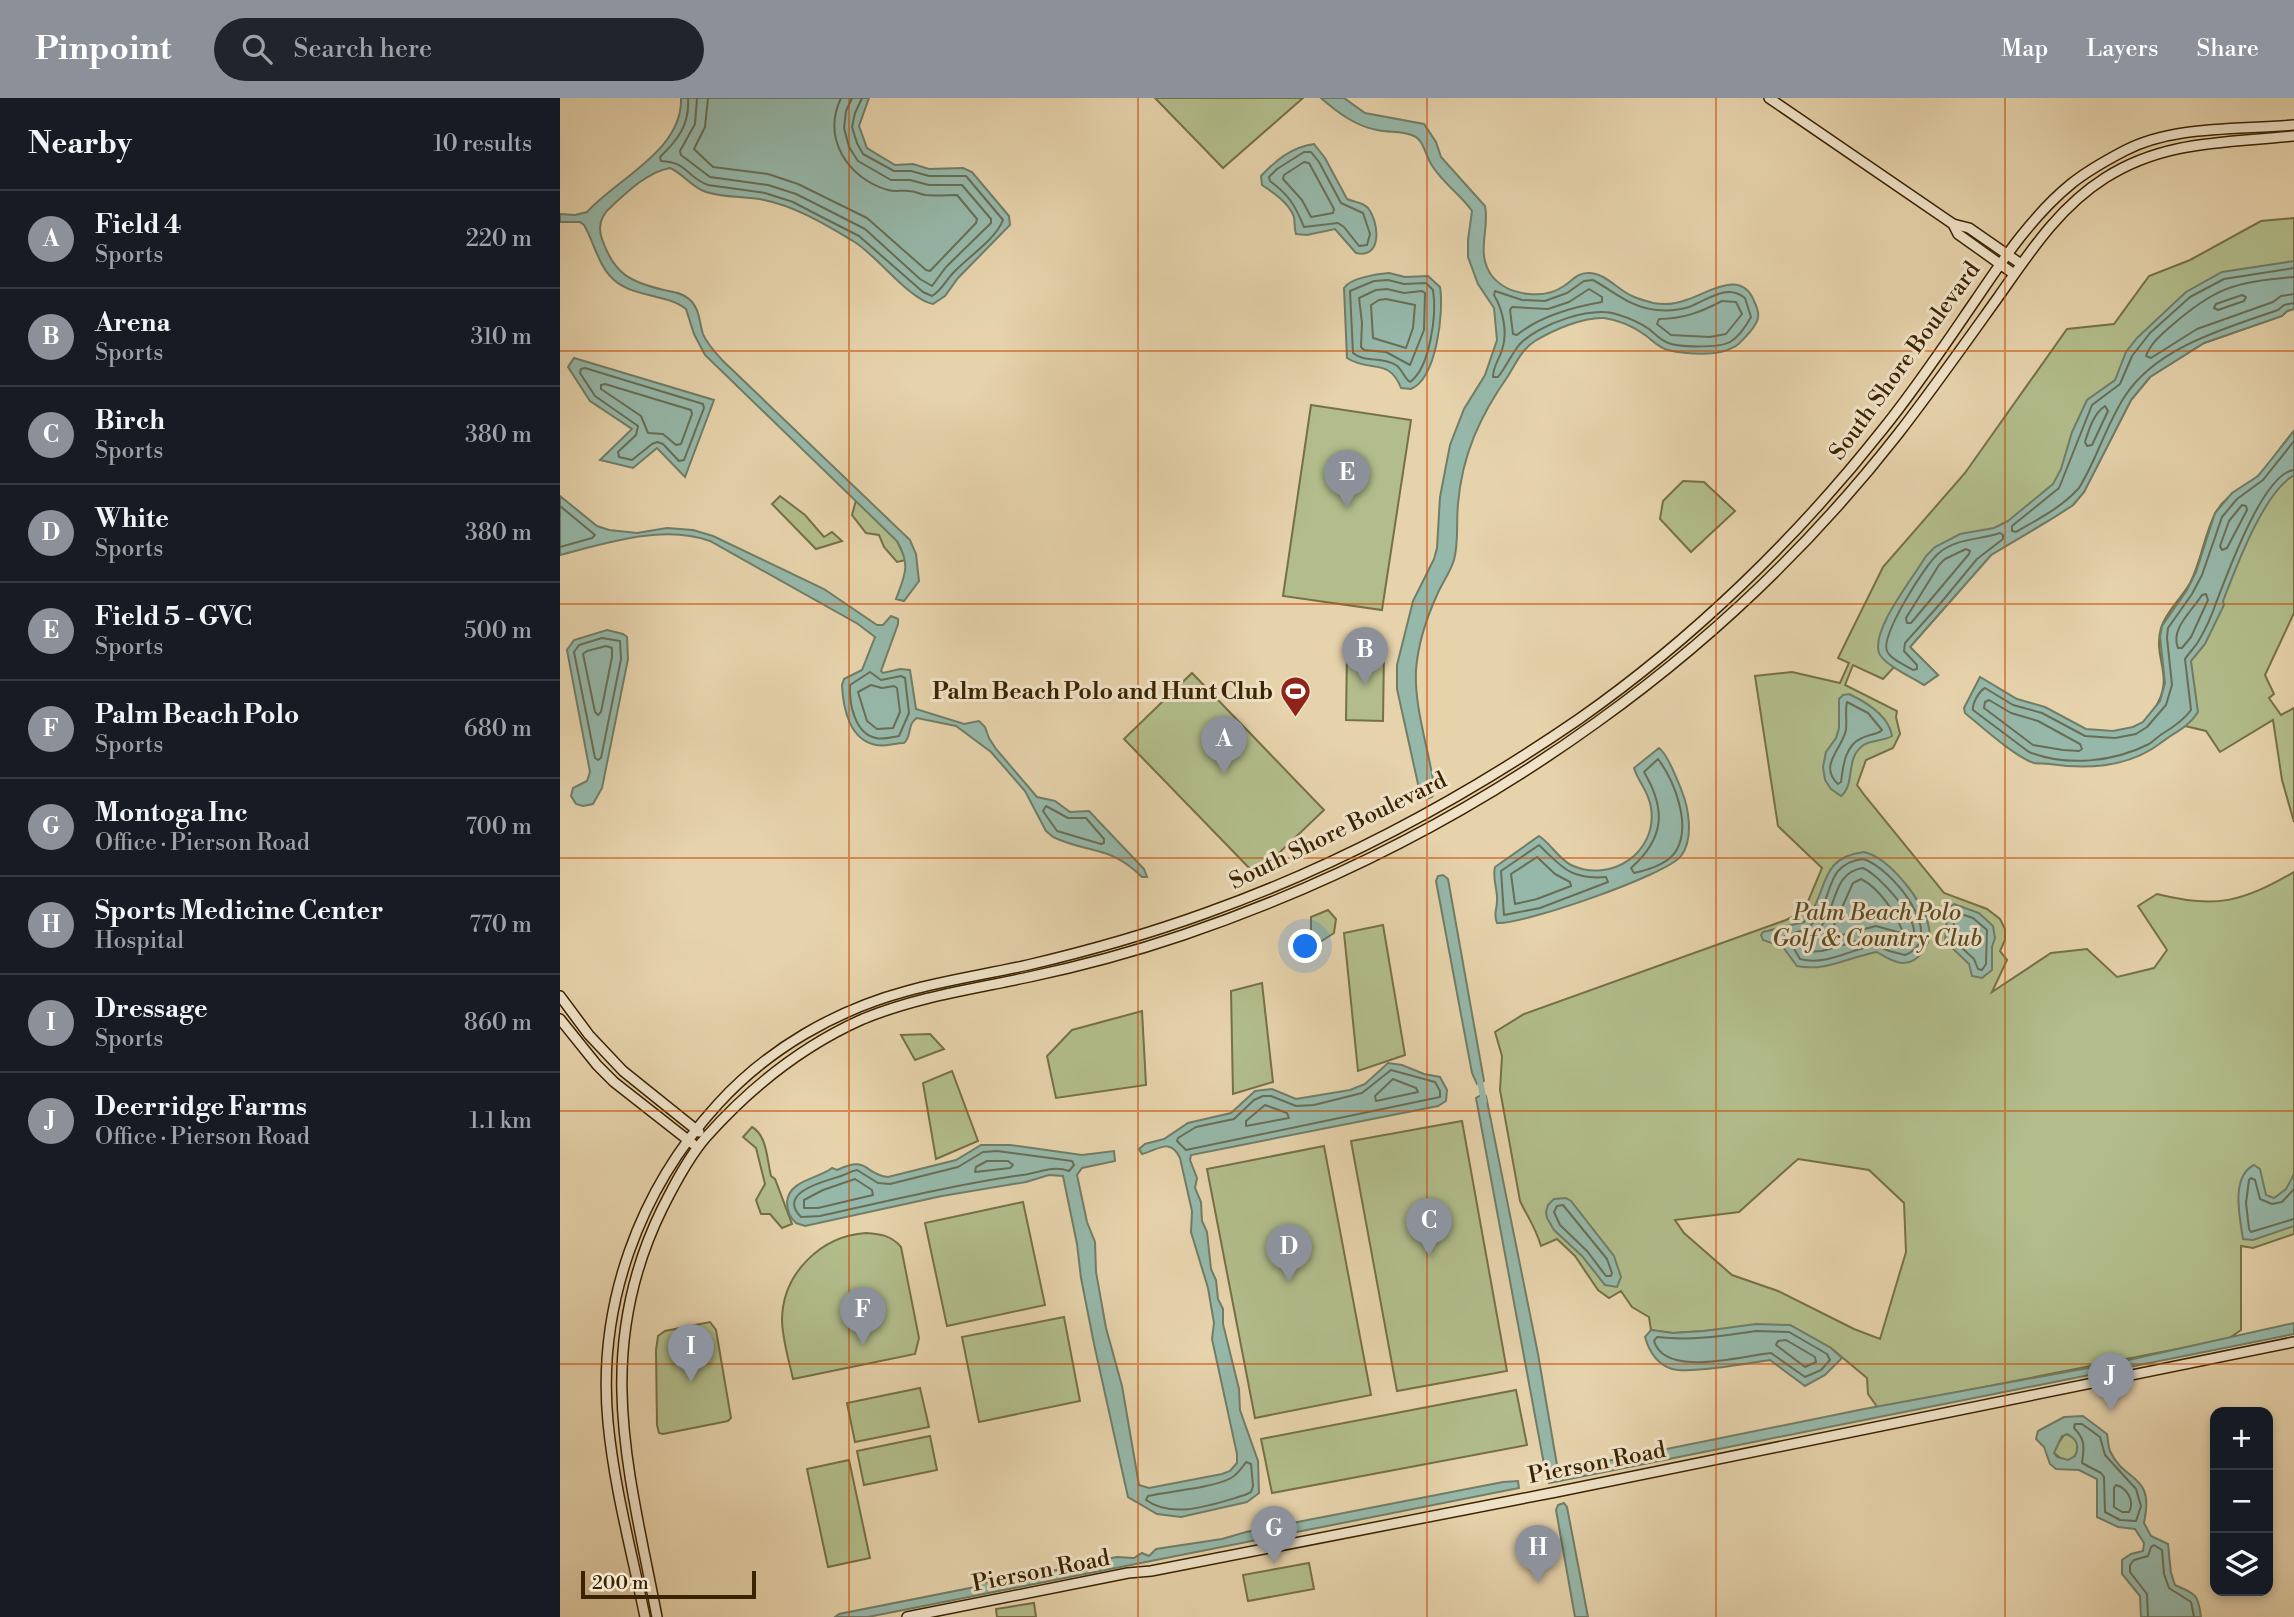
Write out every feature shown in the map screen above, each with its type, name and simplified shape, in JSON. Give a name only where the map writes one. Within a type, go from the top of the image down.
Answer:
[{"type":"street","points":[[1769,98],[1953,224],[1969,228],[2021,264]]},
{"type":"street","name":"South Shore Boulevard","points":[[645,1617],[616,1472],[607,1404],[607,1360],[621,1277],[645,1210],[665,1174],[696,1130],[726,1096],[769,1057],[815,1028],[858,1007],[903,992],[1065,956],[1159,929],[1250,897],[1302,875],[1438,808],[1586,714],[1666,651],[1726,598],[1795,530],[1881,432],[1913,391],[2000,265],[2059,195],[2088,172],[2132,146],[2194,133],[2294,125]]},
{"type":"street","name":"South Shore Boulevard","points":[[657,1617],[622,1425],[622,1346],[641,1260],[658,1217],[702,1142],[746,1097],[786,1063],[825,1038],[867,1017],[923,999],[1074,967],[1168,940],[1259,907],[1363,861],[1485,795],[1596,723],[1678,660],[1738,607],[1807,539],[1894,440],[2021,264],[2071,204],[2110,174],[2146,156],[2201,144],[2294,136]]},
{"type":"street","points":[[1953,224],[1958,234],[2014,274]]},
{"type":"street","points":[[1363,861],[1376,839],[1397,844]]},
{"type":"street","points":[[560,996],[607,1056],[696,1130],[702,1142],[688,1142],[614,1082],[560,1018]]},
{"type":"street","name":"Pierson Road","points":[[907,1617],[1556,1492],[2294,1342]]},
{"type":"street","points":[[613,1454],[621,1468],[629,1473]]},
{"type":"street","points":[[616,1472],[622,1474],[632,1488]]},
{"type":"green space","points":[[1155,98],[1303,98],[1223,168]]},
{"type":"green space","name":"Palm Beach Polo Golf & Country Club","points":[[2294,218],[2294,309],[2282,316],[2204,343],[2150,377],[2131,400],[2084,492],[2073,505],[1991,555],[1910,647],[1938,675],[1924,685],[1895,666],[1883,679],[1853,665],[1845,685],[1897,711],[1900,734],[1893,748],[1866,760],[1857,785],[1944,893],[1987,909],[2000,919],[2005,929],[2005,940],[2000,951],[2007,960],[1992,992],[2051,953],[2087,949],[2117,977],[2154,968],[2167,950],[2138,906],[2157,894],[2196,901],[2228,900],[2259,890],[2294,872],[2294,1234],[2253,1248],[2241,1246],[2241,1330],[2228,1339],[1878,1408],[1868,1394],[1867,1378],[1831,1348],[1790,1325],[1673,1333],[1651,1330],[1649,1317],[1632,1307],[1621,1291],[1609,1298],[1598,1290],[1575,1256],[1557,1239],[1541,1246],[1520,1201],[1500,1090],[1502,1056],[1495,1032],[1524,1014],[1786,920],[1804,911],[1822,868],[1778,826],[1755,676],[1792,672],[1840,683],[1849,663],[1838,658],[1883,567],[1965,473],[2067,329],[2114,324],[2149,276],[2190,260],[2261,221]],"holes":[[[1798,1159],[1869,1170],[1904,1203],[1906,1252],[1880,1339],[1778,1291],[1732,1275],[1684,1233],[1675,1220],[1739,1212]]]},
{"type":"green space","points":[[1311,405],[1411,420],[1382,610],[1283,596]]},
{"type":"green space","points":[[2294,431],[2294,613],[2265,675],[2274,694],[2269,698],[2281,715],[2294,708],[2294,822],[2282,780],[2273,720],[2220,752],[2206,731],[2185,726],[2153,711],[2160,699],[2164,678],[2159,650],[2161,628],[2190,583],[2216,512],[2230,496],[2262,472]]},
{"type":"green space","points":[[1683,481],[1704,482],[1735,511],[1691,552],[1660,519],[1663,501]]},
{"type":"green space","points":[[780,496],[805,515],[824,537],[832,532],[842,541],[816,549],[772,504]]},
{"type":"green space","points":[[856,500],[897,541],[906,560],[897,562],[884,547],[879,535],[866,533],[852,515]]},
{"type":"green space","points":[[1347,649],[1384,649],[1383,721],[1346,720]]},
{"type":"green space","points":[[1192,673],[1324,810],[1256,875],[1124,739]]},
{"type":"green space","points":[[1328,910],[1336,919],[1334,933],[1320,942],[1311,931],[1311,917]]},
{"type":"green space","points":[[1383,925],[1405,1055],[1358,1071],[1344,933]]},
{"type":"green space","points":[[1262,983],[1273,1082],[1233,1094],[1231,991]]},
{"type":"green space","points":[[1142,1011],[1146,1085],[1056,1098],[1047,1056],[1072,1030]]},
{"type":"green space","points":[[930,1034],[944,1049],[915,1060],[901,1035]]},
{"type":"green space","points":[[952,1071],[978,1141],[936,1159],[923,1083]]},
{"type":"green space","points":[[1462,1121],[1507,1371],[1397,1391],[1351,1141]]},
{"type":"green space","points":[[752,1127],[764,1142],[771,1176],[775,1179],[792,1224],[782,1228],[770,1214],[761,1214],[756,1200],[765,1184],[756,1148],[743,1137]]},
{"type":"green space","points":[[1324,1146],[1371,1395],[1255,1418],[1207,1169]]},
{"type":"green space","points":[[1023,1202],[1045,1305],[947,1326],[925,1223]]},
{"type":"green space","points":[[866,1233],[889,1238],[901,1247],[919,1338],[915,1354],[793,1379],[784,1342],[782,1319],[789,1287],[797,1272],[820,1249],[834,1241]]},
{"type":"green space","points":[[1064,1317],[1080,1401],[979,1422],[962,1337]]},
{"type":"green space","points":[[710,1322],[716,1330],[731,1418],[728,1421],[659,1433],[656,1350],[658,1336],[665,1331]]},
{"type":"green space","points":[[920,1388],[929,1427],[855,1442],[847,1403]]},
{"type":"green space","points":[[1516,1390],[1527,1445],[1272,1493],[1261,1439]]},
{"type":"green space","points":[[2065,1434],[2072,1436],[2077,1442],[2077,1453],[2072,1460],[2063,1460],[2054,1453]]},
{"type":"green space","points":[[930,1436],[937,1470],[864,1485],[857,1451]]},
{"type":"green space","points":[[849,1460],[870,1558],[828,1567],[807,1469]]},
{"type":"green space","points":[[1309,1563],[1314,1589],[1248,1601],[1243,1575]]},
{"type":"green space","points":[[1034,1603],[1036,1617],[997,1617],[996,1609]]},
{"type":"water","points":[[681,98],[869,98],[859,126],[867,148],[895,165],[913,164],[929,169],[963,168],[972,172],[1009,216],[1010,225],[958,278],[945,296],[933,304],[913,294],[862,248],[810,217],[764,200],[706,192],[670,168],[639,183],[608,209],[601,221],[602,239],[618,268],[642,284],[678,293],[689,299],[697,311],[705,338],[722,360],[910,540],[916,554],[919,581],[904,601],[896,599],[905,570],[904,557],[897,541],[705,355],[694,334],[686,309],[669,300],[621,285],[604,267],[584,225],[580,222],[560,222],[560,214],[575,215],[587,212],[660,148],[672,133],[679,116]]},
{"type":"water","points":[[1321,98],[1344,98],[1365,113],[1424,124],[1436,142],[1441,157],[1485,206],[1484,259],[1492,276],[1507,288],[1526,294],[1547,293],[1564,286],[1581,274],[1594,273],[1634,297],[1666,304],[1732,285],[1741,286],[1748,291],[1758,313],[1755,325],[1742,340],[1734,347],[1719,352],[1668,350],[1631,327],[1604,318],[1568,325],[1526,348],[1489,406],[1468,453],[1460,486],[1454,560],[1423,632],[1416,670],[1417,700],[1435,792],[1432,797],[1426,799],[1420,793],[1397,689],[1397,665],[1413,601],[1437,548],[1440,497],[1450,445],[1464,409],[1485,375],[1497,340],[1494,308],[1478,284],[1468,257],[1472,211],[1437,173],[1420,141],[1410,134],[1382,131],[1354,122]]},
{"type":"water","points":[[1314,144],[1325,158],[1347,199],[1363,204],[1372,214],[1376,238],[1371,250],[1356,253],[1335,229],[1307,235],[1296,234],[1294,217],[1289,207],[1262,185],[1261,176],[1279,160],[1292,151]]},
{"type":"water","points":[[2294,261],[2294,309],[2282,316],[2204,343],[2150,377],[2131,400],[2084,492],[2073,505],[1991,555],[1910,647],[1938,675],[1924,685],[1882,657],[1878,643],[1887,617],[1926,556],[1935,547],[1960,534],[1994,528],[2008,521],[2053,484],[2087,400],[2115,380],[2126,352],[2137,338],[2186,292],[2222,272]]},
{"type":"water","points":[[1389,273],[1405,277],[1428,276],[1440,287],[1441,312],[1433,358],[1420,382],[1411,389],[1401,388],[1391,372],[1385,369],[1363,365],[1347,358],[1344,288],[1358,279]]},
{"type":"water","points":[[574,358],[714,400],[685,477],[657,448],[633,468],[600,460],[632,429],[590,401],[568,367]]},
{"type":"water","points":[[2294,431],[2294,475],[2283,484],[2261,514],[2235,570],[2223,601],[2224,605],[2205,644],[2191,661],[2198,712],[2186,725],[2137,757],[2109,765],[2080,767],[2026,760],[1965,713],[1964,708],[1980,677],[2017,699],[2045,707],[2086,729],[2113,731],[2143,722],[2160,701],[2165,683],[2160,637],[2162,626],[2196,572],[2215,513],[2232,493],[2258,476]]},
{"type":"water","points":[[560,496],[597,526],[637,533],[667,528],[693,530],[713,536],[824,589],[877,625],[883,625],[891,616],[898,619],[881,671],[910,670],[916,709],[964,724],[979,721],[996,749],[1037,797],[1055,801],[1070,812],[1089,811],[1144,869],[1147,877],[1142,877],[1109,855],[1053,837],[1046,831],[1025,791],[991,752],[956,726],[917,718],[912,723],[904,743],[883,746],[859,737],[846,712],[842,685],[844,679],[862,670],[875,637],[858,624],[710,541],[692,536],[673,534],[635,537],[560,555]]},
{"type":"water","points":[[607,630],[627,637],[628,659],[602,788],[593,804],[583,806],[576,804],[571,796],[573,788],[587,781],[590,772],[567,650],[574,640]]},
{"type":"water","points":[[1849,694],[1882,716],[1892,736],[1867,743],[1860,748],[1853,759],[1848,786],[1841,796],[1831,789],[1825,780],[1823,767],[1826,752],[1836,738],[1839,728],[1839,699]]},
{"type":"water","points":[[1659,748],[1672,767],[1686,805],[1689,832],[1681,856],[1650,875],[1563,908],[1497,923],[1495,867],[1539,836],[1566,862],[1586,870],[1616,867],[1639,850],[1647,838],[1651,824],[1651,808],[1634,768]]},
{"type":"water","points":[[1864,852],[1895,872],[1920,906],[1929,934],[1926,946],[1919,956],[1902,963],[1877,952],[1827,966],[1797,966],[1783,947],[1763,940],[1763,932],[1804,922],[1818,900],[1831,869],[1838,861]]},
{"type":"water","points":[[1443,875],[1448,879],[1484,1081],[1477,1084],[1472,1073],[1436,881],[1438,876]]},
{"type":"water","points":[[1954,904],[1979,913],[1993,926],[1995,938],[1992,947],[1992,970],[1982,978],[1972,976],[1969,964],[1945,941],[1945,910]]},
{"type":"water","points":[[1388,1063],[1440,1077],[1447,1090],[1446,1101],[1438,1106],[1191,1155],[1190,1160],[1197,1178],[1195,1188],[1201,1202],[1202,1221],[1207,1232],[1211,1269],[1223,1309],[1223,1324],[1239,1389],[1240,1410],[1258,1461],[1259,1493],[1247,1502],[1181,1517],[1157,1514],[1128,1497],[1094,1344],[1063,1176],[1049,1175],[1026,1182],[942,1196],[805,1226],[796,1223],[788,1211],[789,1195],[798,1184],[832,1168],[837,1170],[855,1164],[888,1177],[956,1160],[981,1145],[1010,1145],[1082,1155],[1114,1151],[1115,1161],[1082,1168],[1077,1175],[1087,1222],[1095,1242],[1096,1272],[1106,1328],[1122,1386],[1139,1485],[1149,1488],[1222,1474],[1230,1471],[1237,1463],[1237,1454],[1212,1339],[1214,1323],[1208,1288],[1191,1232],[1192,1211],[1180,1158],[1168,1146],[1142,1154],[1139,1149],[1145,1144],[1164,1139],[1188,1123],[1231,1113],[1255,1091],[1272,1089],[1296,1099],[1350,1090],[1365,1084]]},
{"type":"water","points":[[1483,1094],[1486,1096],[1538,1354],[1558,1471],[1864,1409],[2115,1363],[2294,1323],[2294,1334],[1549,1483],[1476,1098]]},
{"type":"water","points":[[2254,1165],[2260,1169],[2266,1195],[2274,1198],[2286,1189],[2294,1174],[2294,1226],[2253,1240],[2243,1239],[2238,1199],[2242,1179]]},
{"type":"water","points":[[1566,1198],[1614,1256],[1621,1277],[1617,1287],[1605,1285],[1582,1256],[1554,1230],[1547,1218],[1548,1205],[1554,1199]]},
{"type":"water","points":[[1756,1324],[1790,1325],[1831,1348],[1842,1358],[1825,1375],[1805,1386],[1770,1360],[1706,1369],[1672,1369],[1654,1356],[1645,1337],[1651,1330],[1673,1333]]},
{"type":"water","points":[[2083,1416],[2107,1434],[2109,1449],[2116,1461],[2142,1487],[2146,1507],[2144,1523],[2151,1536],[2168,1544],[2175,1585],[2195,1596],[2201,1617],[2141,1617],[2140,1596],[2122,1574],[2122,1560],[2143,1551],[2144,1543],[2135,1529],[2118,1527],[2097,1517],[2097,1479],[2079,1470],[2056,1469],[2050,1464],[2044,1447],[2036,1439],[2038,1431],[2064,1417]],"holes":[[[2062,1436],[2070,1436],[2077,1446],[2075,1456],[2068,1460],[2057,1457],[2054,1453]]]},
{"type":"water","points":[[1518,1481],[1519,1488],[868,1617],[835,1617],[975,1587],[985,1582],[993,1583],[1076,1568],[1117,1557],[1134,1558],[1142,1553],[1149,1556],[1156,1549],[1222,1539],[1246,1532]]},
{"type":"water","points":[[1564,1503],[1567,1507],[1588,1617],[1575,1617],[1556,1510],[1558,1505]]},
{"type":"waterway","points":[[1479,1077],[1484,1101]]},
{"type":"place","name":"Field 5 - GVC","points":[[1347,508]]},
{"type":"place","name":"Arena","points":[[1365,685]]},
{"type":"place","name":"Palm Beach Polo and Hunt Club","points":[[1296,719]]},
{"type":"place","name":"Field 4","points":[[1224,774]]},
{"type":"place","name":"Birch","points":[[1429,1256]]},
{"type":"place","name":"White","points":[[1289,1282]]},
{"type":"place","name":"Palm Beach Polo","points":[[863,1345]]},
{"type":"place","name":"Dressage","points":[[691,1382]]},
{"type":"place","name":"Deerridge Farms","points":[[2111,1411]]},
{"type":"place","name":"Montoga Inc","points":[[1274,1564]]},
{"type":"place","name":"Sports Medicine Center","points":[[1538,1583]]}]
